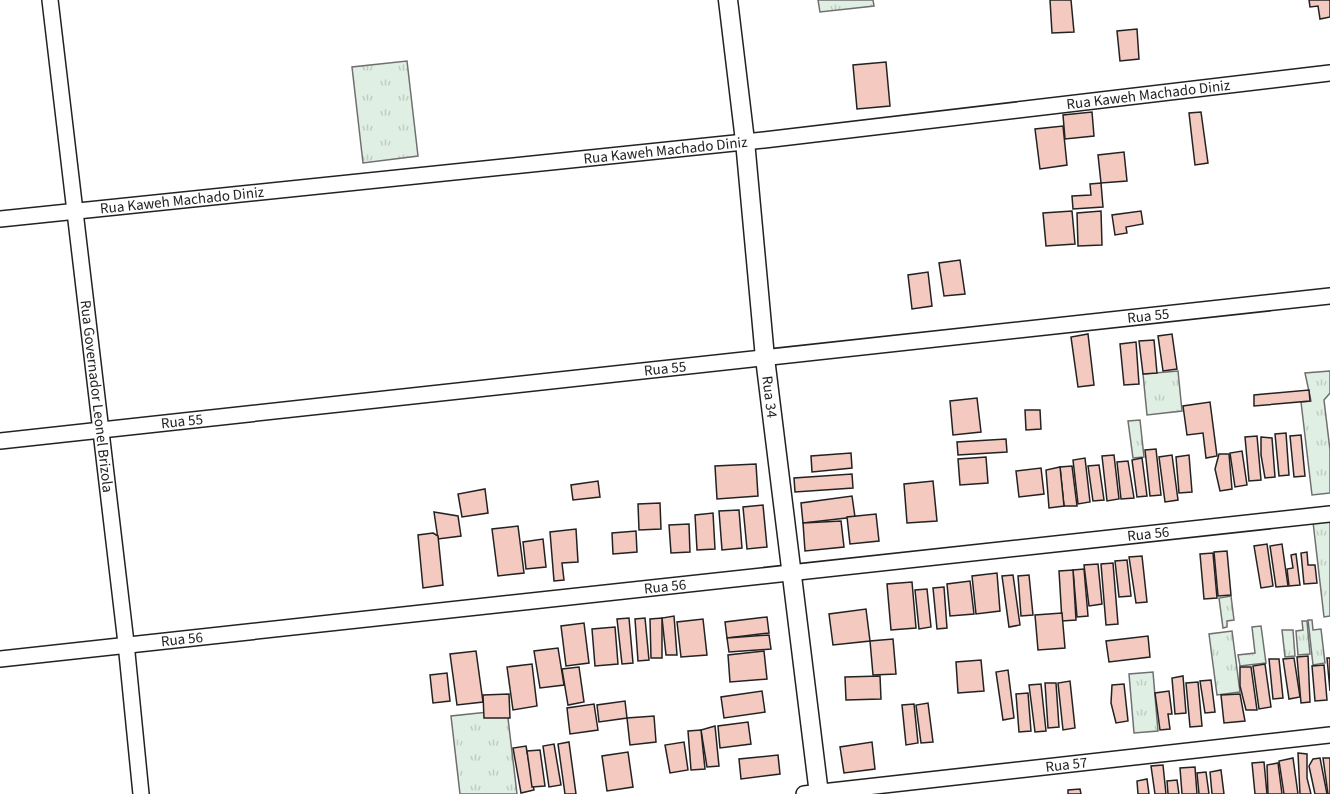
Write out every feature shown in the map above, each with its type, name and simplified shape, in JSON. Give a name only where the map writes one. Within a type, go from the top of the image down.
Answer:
[{"type":"street","name":"Rua Governador Leonel Brizola","points":[[50,0],[126,644],[141,794]]},
{"type":"street","name":"Rua 34","points":[[728,0],[745,141],[765,358],[793,574],[814,793]]},
{"type":"street","name":"Rua Kaweh Machado Diniz","points":[[0,219],[745,141],[1330,73]]},
{"type":"street","name":"Rua 55","points":[[0,441],[100,428],[1330,296]]},
{"type":"street","name":"Rua 56","points":[[0,658],[793,574],[1330,514]]},
{"type":"street","name":"Rua 57","points":[[814,793],[1330,735]]},
{"type":"green space","points":[[818,0],[873,0],[874,6],[820,12]]},
{"type":"green space","points":[[407,61],[418,156],[363,163],[352,67]]},
{"type":"green space","points":[[1178,371],[1182,411],[1147,415],[1143,374]]},
{"type":"green space","points":[[1330,371],[1330,393],[1324,400],[1330,450],[1330,493],[1312,495],[1301,402],[1311,401],[1305,373]]},
{"type":"green space","points":[[1140,420],[1144,457],[1133,458],[1128,421]]},
{"type":"green space","points":[[1330,520],[1330,616],[1324,617],[1313,522]]},
{"type":"green space","points":[[1231,596],[1234,620],[1227,621],[1227,627],[1223,628],[1219,598]]},
{"type":"green space","points":[[1308,620],[1312,620],[1313,630],[1321,629],[1325,663],[1313,665]]},
{"type":"green space","points":[[1302,621],[1307,621],[1310,654],[1298,655],[1296,631],[1303,630]]},
{"type":"green space","points":[[1261,626],[1266,663],[1240,666],[1238,655],[1255,653],[1252,627]]},
{"type":"green space","points":[[1282,630],[1293,630],[1295,656],[1285,657]]},
{"type":"green space","points":[[1232,631],[1240,692],[1217,695],[1209,634]]},
{"type":"green space","points":[[1153,672],[1158,731],[1134,733],[1129,674]]},
{"type":"green space","points":[[507,710],[517,794],[460,794],[451,716]]},
{"type":"building","points":[[1050,0],[1071,0],[1074,32],[1052,33]]},
{"type":"building","points":[[1309,0],[1330,0],[1330,17],[1320,19],[1318,6],[1310,7]]},
{"type":"building","points":[[1137,29],[1139,59],[1120,61],[1117,31]]},
{"type":"building","points":[[886,62],[890,106],[857,109],[853,65]]},
{"type":"building","points":[[1092,112],[1094,136],[1065,139],[1063,115]]},
{"type":"building","points":[[1201,112],[1208,163],[1195,165],[1189,113]]},
{"type":"building","points":[[1063,126],[1067,165],[1040,169],[1035,129]]},
{"type":"building","points":[[1124,152],[1127,181],[1101,183],[1098,155]]},
{"type":"building","points":[[1101,183],[1103,207],[1073,209],[1072,196],[1091,195],[1090,184]]},
{"type":"building","points":[[1072,211],[1075,244],[1046,246],[1043,213]]},
{"type":"building","points":[[1101,211],[1102,245],[1078,246],[1077,213]]},
{"type":"building","points":[[1141,211],[1143,224],[1126,227],[1127,233],[1115,235],[1112,215]]},
{"type":"building","points":[[960,260],[965,294],[944,296],[939,263]]},
{"type":"building","points":[[928,272],[932,306],[912,309],[908,275]]},
{"type":"building","points":[[1088,334],[1094,385],[1078,387],[1071,337]]},
{"type":"building","points":[[1172,334],[1177,369],[1163,371],[1158,336]]},
{"type":"building","points":[[1154,340],[1157,373],[1143,374],[1139,341]]},
{"type":"building","points":[[1136,342],[1139,384],[1124,385],[1120,344]]},
{"type":"building","points":[[1309,390],[1310,401],[1254,406],[1254,395]]},
{"type":"building","points":[[977,398],[981,432],[953,435],[950,401]]},
{"type":"building","points":[[1210,402],[1217,456],[1206,458],[1203,433],[1187,435],[1183,406]]},
{"type":"building","points":[[1025,410],[1040,410],[1041,429],[1026,430]]},
{"type":"building","points":[[1286,433],[1289,475],[1279,476],[1275,434]]},
{"type":"building","points":[[1301,435],[1305,476],[1294,477],[1290,436]]},
{"type":"building","points":[[1257,436],[1261,480],[1249,481],[1245,437]]},
{"type":"building","points":[[1261,437],[1272,438],[1275,477],[1265,478]]},
{"type":"building","points":[[1006,439],[1007,452],[958,455],[957,442]]},
{"type":"building","points":[[1156,449],[1161,495],[1150,496],[1145,450]]},
{"type":"building","points":[[1242,451],[1247,485],[1235,487],[1230,453]]},
{"type":"building","points":[[851,453],[852,468],[812,472],[811,456]]},
{"type":"building","points":[[1219,454],[1229,454],[1232,489],[1220,491],[1215,469]]},
{"type":"building","points":[[1114,455],[1119,499],[1107,501],[1102,456]]},
{"type":"building","points":[[1172,455],[1178,500],[1165,502],[1159,457]]},
{"type":"building","points":[[1189,455],[1192,492],[1179,493],[1176,457]]},
{"type":"building","points":[[986,457],[988,483],[960,485],[958,459]]},
{"type":"building","points":[[1085,458],[1090,502],[1078,504],[1073,460]]},
{"type":"building","points":[[1142,458],[1147,496],[1137,497],[1132,460]]},
{"type":"building","points":[[1128,461],[1134,498],[1121,499],[1117,462]]},
{"type":"building","points":[[756,464],[758,496],[717,499],[715,466]]},
{"type":"building","points":[[1099,465],[1104,500],[1093,501],[1088,466]]},
{"type":"building","points":[[1072,466],[1077,506],[1064,506],[1060,467]]},
{"type":"building","points":[[1060,467],[1064,506],[1049,508],[1046,470]]},
{"type":"building","points":[[1041,468],[1044,494],[1019,497],[1016,471]]},
{"type":"building","points":[[852,474],[853,488],[795,492],[794,478]]},
{"type":"building","points":[[598,481],[600,497],[573,500],[571,485]]},
{"type":"building","points":[[933,481],[937,521],[907,523],[904,484]]},
{"type":"building","points":[[485,489],[488,513],[462,517],[458,494]]},
{"type":"building","points":[[852,496],[855,517],[803,523],[801,503]]},
{"type":"building","points":[[660,503],[661,529],[639,530],[638,504]]},
{"type":"building","points":[[763,505],[767,547],[747,549],[743,507]]},
{"type":"building","points":[[739,510],[742,548],[722,550],[719,511]]},
{"type":"building","points":[[434,512],[458,516],[461,536],[438,539]]},
{"type":"building","points":[[713,513],[715,549],[697,550],[695,515]]},
{"type":"building","points":[[876,514],[879,541],[850,544],[847,517]]},
{"type":"building","points":[[841,521],[844,547],[805,551],[803,523]]},
{"type":"building","points":[[689,524],[690,552],[671,553],[669,525]]},
{"type":"building","points":[[518,526],[524,573],[498,576],[492,529]]},
{"type":"building","points":[[576,529],[578,562],[562,563],[564,580],[554,581],[550,532]]},
{"type":"building","points":[[636,531],[637,552],[613,554],[612,533]]},
{"type":"building","points":[[433,533],[438,536],[443,585],[423,588],[418,535]]},
{"type":"building","points":[[543,539],[546,567],[526,569],[523,542]]},
{"type":"building","points":[[1267,544],[1273,586],[1261,588],[1254,546]]},
{"type":"building","points":[[1282,544],[1288,586],[1276,587],[1270,546]]},
{"type":"building","points":[[1227,551],[1231,595],[1218,596],[1214,552]]},
{"type":"building","points":[[1307,552],[1308,565],[1315,565],[1317,583],[1304,584],[1301,553]]},
{"type":"building","points":[[1213,553],[1217,598],[1204,599],[1200,554]]},
{"type":"building","points":[[1296,554],[1300,585],[1289,586],[1287,569],[1293,568],[1291,555]]},
{"type":"building","points":[[1142,556],[1147,602],[1136,603],[1129,557]]},
{"type":"building","points":[[1127,560],[1131,596],[1119,597],[1115,561]]},
{"type":"building","points":[[1113,563],[1118,624],[1106,625],[1101,564]]},
{"type":"building","points":[[1098,564],[1102,604],[1089,606],[1084,565]]},
{"type":"building","points":[[1084,569],[1088,616],[1077,617],[1073,570]]},
{"type":"building","points":[[1073,570],[1076,620],[1062,621],[1059,571]]},
{"type":"building","points":[[997,573],[1000,611],[976,614],[972,576]]},
{"type":"building","points":[[1013,575],[1020,625],[1009,627],[1002,576]]},
{"type":"building","points":[[1029,575],[1033,615],[1021,616],[1018,576]]},
{"type":"building","points":[[970,581],[974,614],[950,616],[947,584]]},
{"type":"building","points":[[912,582],[916,628],[891,630],[887,584]]},
{"type":"building","points":[[944,587],[947,628],[937,629],[933,588]]},
{"type":"building","points":[[927,589],[931,627],[919,629],[915,590]]},
{"type":"building","points":[[866,609],[870,641],[833,645],[829,614]]},
{"type":"building","points":[[1062,613],[1065,648],[1038,650],[1035,615]]},
{"type":"building","points":[[674,616],[677,655],[666,655],[662,618]]},
{"type":"building","points":[[767,617],[769,633],[727,638],[725,622]]},
{"type":"building","points":[[629,618],[633,663],[622,664],[617,619]]},
{"type":"building","points":[[645,618],[649,660],[638,661],[635,619]]},
{"type":"building","points":[[662,618],[662,658],[651,658],[650,619]]},
{"type":"building","points":[[703,619],[707,655],[681,657],[677,622]]},
{"type":"building","points":[[584,623],[589,663],[566,666],[561,626]]},
{"type":"building","points":[[615,627],[618,664],[595,666],[592,629]]},
{"type":"building","points":[[769,635],[771,649],[729,652],[727,638]]},
{"type":"building","points":[[1148,636],[1150,657],[1109,662],[1106,641]]},
{"type":"building","points":[[893,639],[896,674],[873,675],[870,641]]},
{"type":"building","points":[[558,648],[564,685],[540,688],[534,651]]},
{"type":"building","points":[[476,651],[483,702],[457,705],[450,654]]},
{"type":"building","points":[[764,651],[767,679],[730,682],[728,655]]},
{"type":"building","points":[[1308,656],[1310,702],[1301,703],[1297,657]]},
{"type":"building","points":[[1294,658],[1300,697],[1289,699],[1283,659]]},
{"type":"building","points":[[1327,658],[1330,658],[1330,691]]},
{"type":"building","points":[[1269,659],[1279,659],[1283,698],[1273,699]]},
{"type":"building","points":[[981,660],[984,691],[958,693],[956,662]]},
{"type":"building","points":[[532,664],[537,706],[513,710],[507,667]]},
{"type":"building","points":[[1265,664],[1271,707],[1259,709],[1253,666]]},
{"type":"building","points":[[1324,665],[1327,700],[1315,701],[1312,666]]},
{"type":"building","points":[[579,667],[584,702],[568,705],[562,669]]},
{"type":"building","points":[[1240,667],[1251,667],[1257,710],[1246,710],[1240,686]]},
{"type":"building","points":[[1008,670],[1014,718],[1003,720],[996,672]]},
{"type":"building","points":[[447,673],[450,701],[433,703],[430,675]]},
{"type":"building","points":[[880,676],[881,699],[846,700],[845,677]]},
{"type":"building","points":[[1183,676],[1186,713],[1175,714],[1172,678]]},
{"type":"building","points":[[1211,680],[1215,712],[1205,713],[1200,681]]},
{"type":"building","points":[[1070,681],[1075,728],[1063,730],[1058,683]]},
{"type":"building","points":[[1198,682],[1202,726],[1190,727],[1186,683]]},
{"type":"building","points":[[1045,683],[1056,683],[1059,727],[1048,728]]},
{"type":"building","points":[[1041,684],[1046,731],[1035,732],[1029,685]]},
{"type":"building","points":[[1124,684],[1128,721],[1116,723],[1111,703],[1112,685]]},
{"type":"building","points":[[762,691],[765,712],[724,718],[721,697]]},
{"type":"building","points":[[1169,691],[1172,714],[1168,714],[1170,729],[1160,730],[1155,693]]},
{"type":"building","points":[[1028,693],[1031,731],[1019,732],[1016,694]]},
{"type":"building","points":[[509,694],[510,718],[484,718],[483,695]]},
{"type":"building","points":[[1240,694],[1245,721],[1224,723],[1221,695]]},
{"type":"building","points":[[625,701],[627,718],[599,722],[597,705]]},
{"type":"building","points":[[928,703],[933,742],[921,743],[916,705]]},
{"type":"building","points":[[594,704],[598,730],[570,734],[567,708]]},
{"type":"building","points":[[914,704],[918,743],[906,745],[902,705]]},
{"type":"building","points":[[654,716],[656,742],[630,745],[627,718]]},
{"type":"building","points":[[748,722],[751,744],[720,748],[718,726]]},
{"type":"building","points":[[715,726],[719,766],[707,767],[701,730]]},
{"type":"building","points":[[701,730],[705,769],[691,770],[688,731]]},
{"type":"building","points":[[569,742],[576,794],[565,794],[558,744]]},
{"type":"building","points":[[684,742],[688,770],[670,773],[665,745]]},
{"type":"building","points":[[872,742],[875,769],[844,773],[840,747]]},
{"type":"building","points":[[554,744],[561,785],[549,787],[543,746]]},
{"type":"building","points":[[526,746],[534,790],[521,793],[513,748]]},
{"type":"building","points":[[540,750],[545,786],[532,787],[527,751]]},
{"type":"building","points":[[628,752],[633,787],[607,791],[602,756]]},
{"type":"building","points":[[1298,753],[1307,754],[1307,778],[1311,794],[1300,794]]},
{"type":"building","points":[[778,755],[780,774],[741,779],[739,759]]},
{"type":"building","points":[[1293,758],[1298,794],[1284,794],[1279,761]]},
{"type":"building","points":[[1320,758],[1327,794],[1315,794],[1309,766],[1313,759]]},
{"type":"building","points":[[1323,758],[1330,758],[1330,794],[1328,794]]},
{"type":"building","points":[[1264,762],[1267,794],[1255,794],[1252,763]]},
{"type":"building","points":[[1278,763],[1282,794],[1268,794],[1267,765]]},
{"type":"building","points":[[1163,765],[1166,794],[1155,794],[1151,766]]},
{"type":"building","points":[[1195,767],[1197,794],[1182,794],[1180,768]]},
{"type":"building","points":[[1221,770],[1224,794],[1212,794],[1210,772]]},
{"type":"building","points":[[1206,772],[1209,794],[1199,794],[1197,773]]},
{"type":"building","points":[[1147,779],[1149,794],[1138,794],[1137,781]]},
{"type":"building","points":[[1177,780],[1179,794],[1168,794],[1167,781]]},
{"type":"building","points":[[1080,789],[1081,794],[1068,794],[1068,790]]}]
